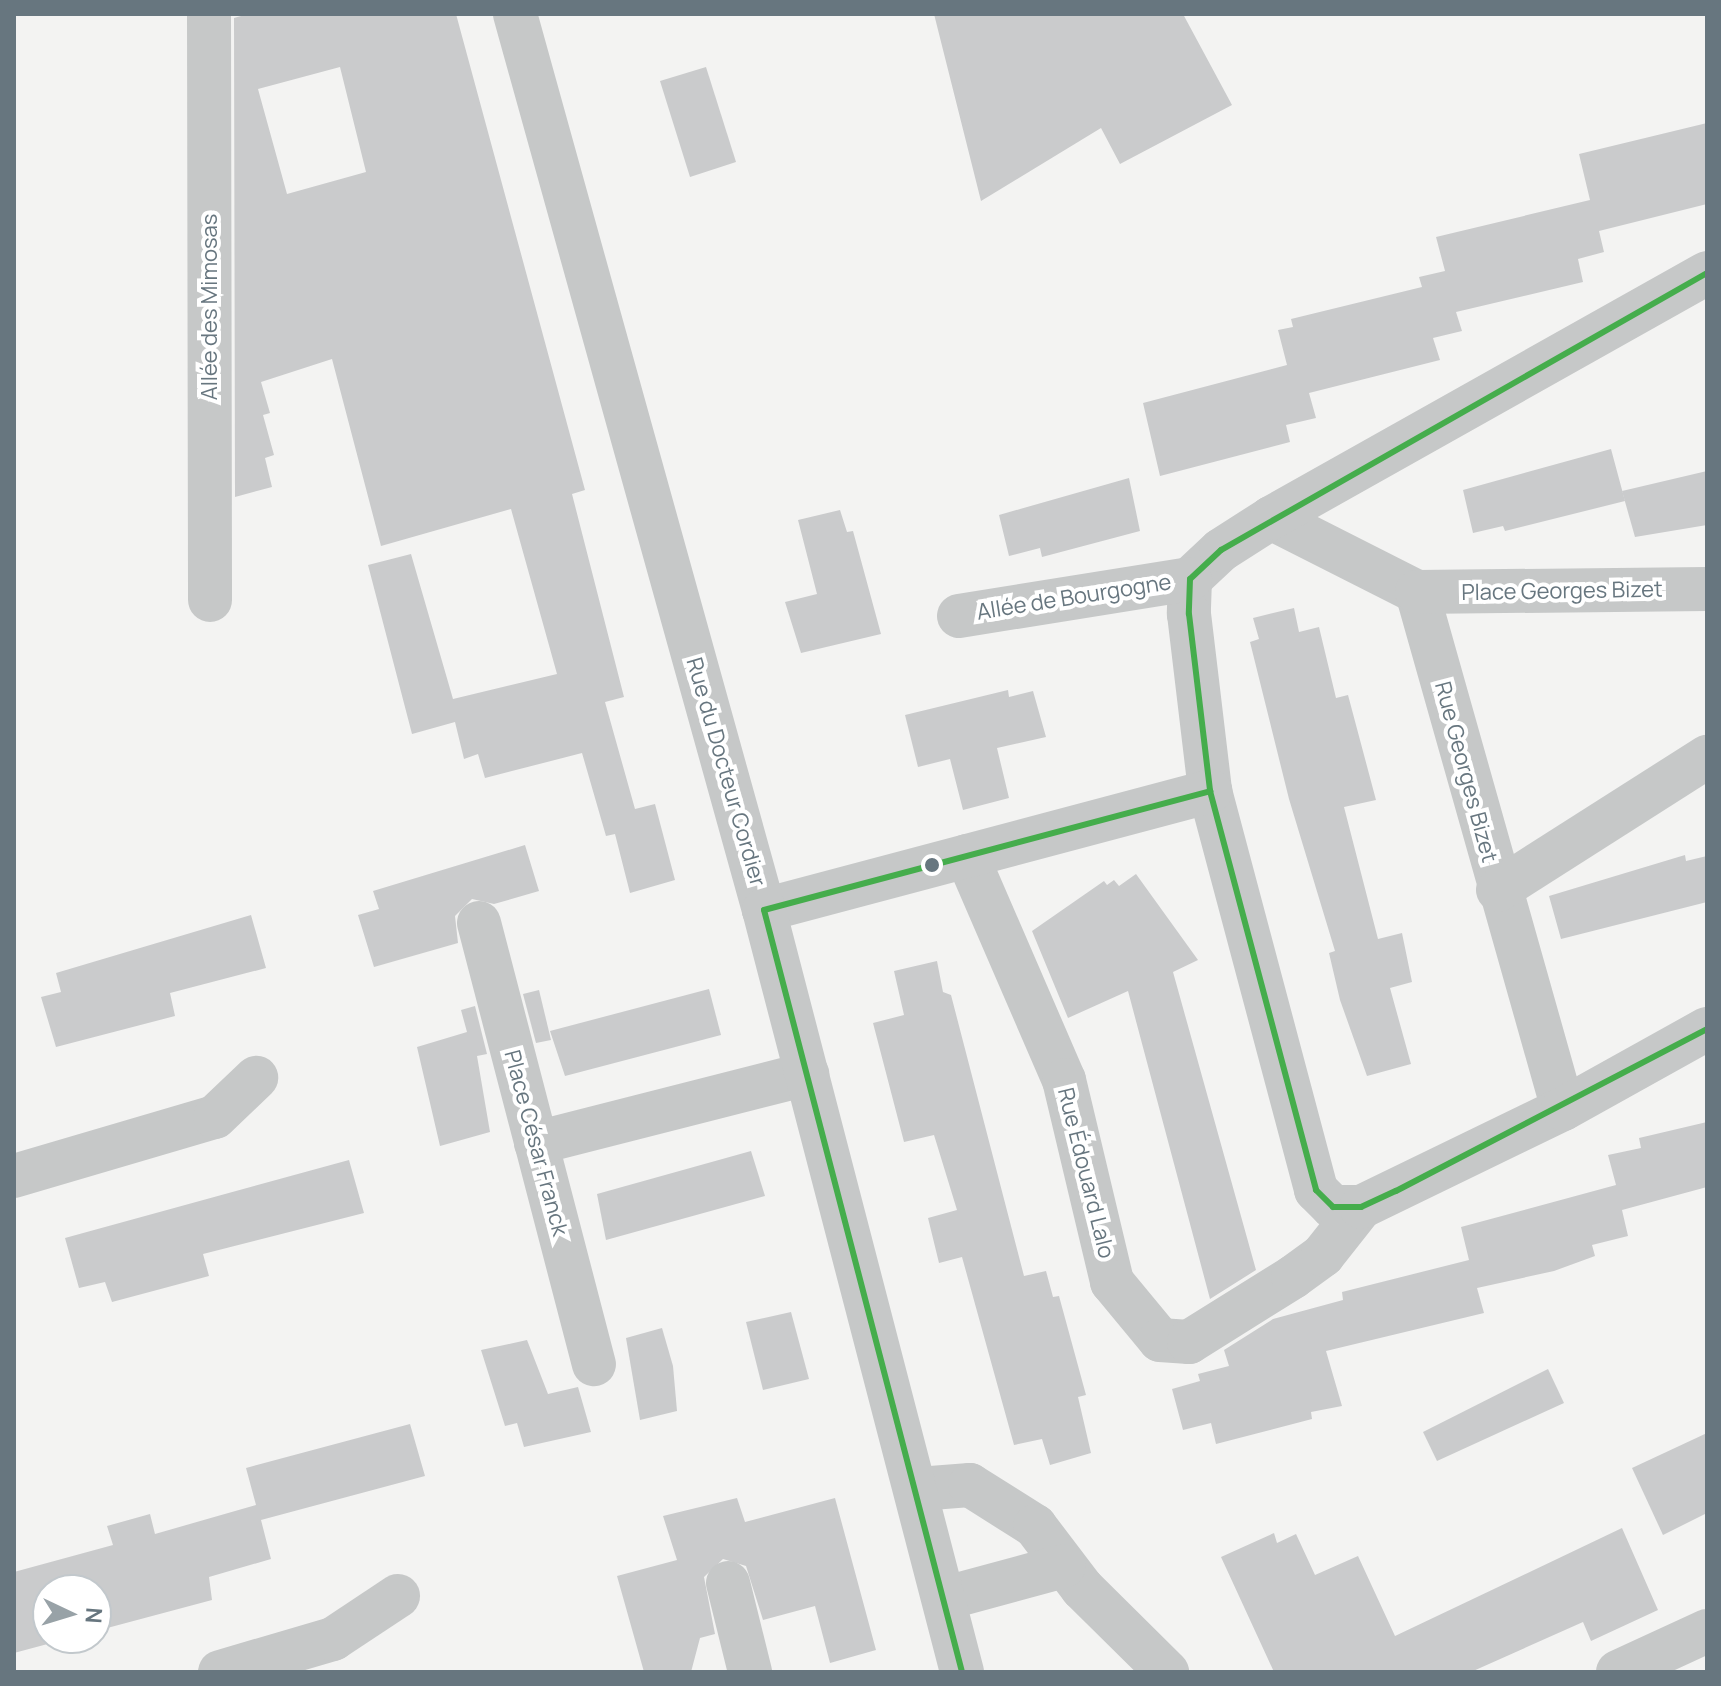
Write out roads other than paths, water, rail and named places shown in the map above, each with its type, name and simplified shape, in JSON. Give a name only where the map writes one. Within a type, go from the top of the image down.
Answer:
[{"type":"street","name":"Allée des Mimosas","points":[[209,14],[210,600]]},
{"type":"street","name":"Rue du Docteur Cordier","points":[[515,14],[764,910],[918,1489],[962,1672]]},
{"type":"street","points":[[1707,273],[1271,518],[1221,550],[1190,579],[1189,614],[1210,791],[1316,1190],[1333,1207],[1361,1207],[1563,1109],[1707,1029]]},
{"type":"street","points":[[1271,518],[1417,592]]},
{"type":"street","name":"Allée de Bourgogne","points":[[959,616],[1190,579]]},
{"type":"street","name":"Place Georges Bizet","points":[[1417,592],[1707,589]]},
{"type":"street","name":"Rue Georges Bizet","points":[[1417,592],[1498,890],[1563,1109]]},
{"type":"street","points":[[1498,890],[1707,757]]},
{"type":"street","points":[[764,910],[1210,791]]},
{"type":"street","name":"Rue Édouard Lalo","points":[[967,856],[1064,1080],[1112,1282],[1142,1323],[1160,1340],[1189,1342],[1293,1277],[1323,1255],[1361,1207]]},
{"type":"street","name":"Place César Franck","points":[[479,923],[594,1364]]},
{"type":"street","points":[[536,1143],[807,1074]]},
{"type":"street","points":[[14,1176],[215,1117],[256,1078]]},
{"type":"street","points":[[918,1489],[970,1485],[1035,1526],[1064,1566],[1167,1672]]},
{"type":"street","points":[[946,1598],[1064,1566]]},
{"type":"street","points":[[728,1583],[750,1672]]},
{"type":"street","points":[[220,1672],[333,1639],[398,1596]]},
{"type":"street","points":[[1618,1672],[1707,1631]]}]
